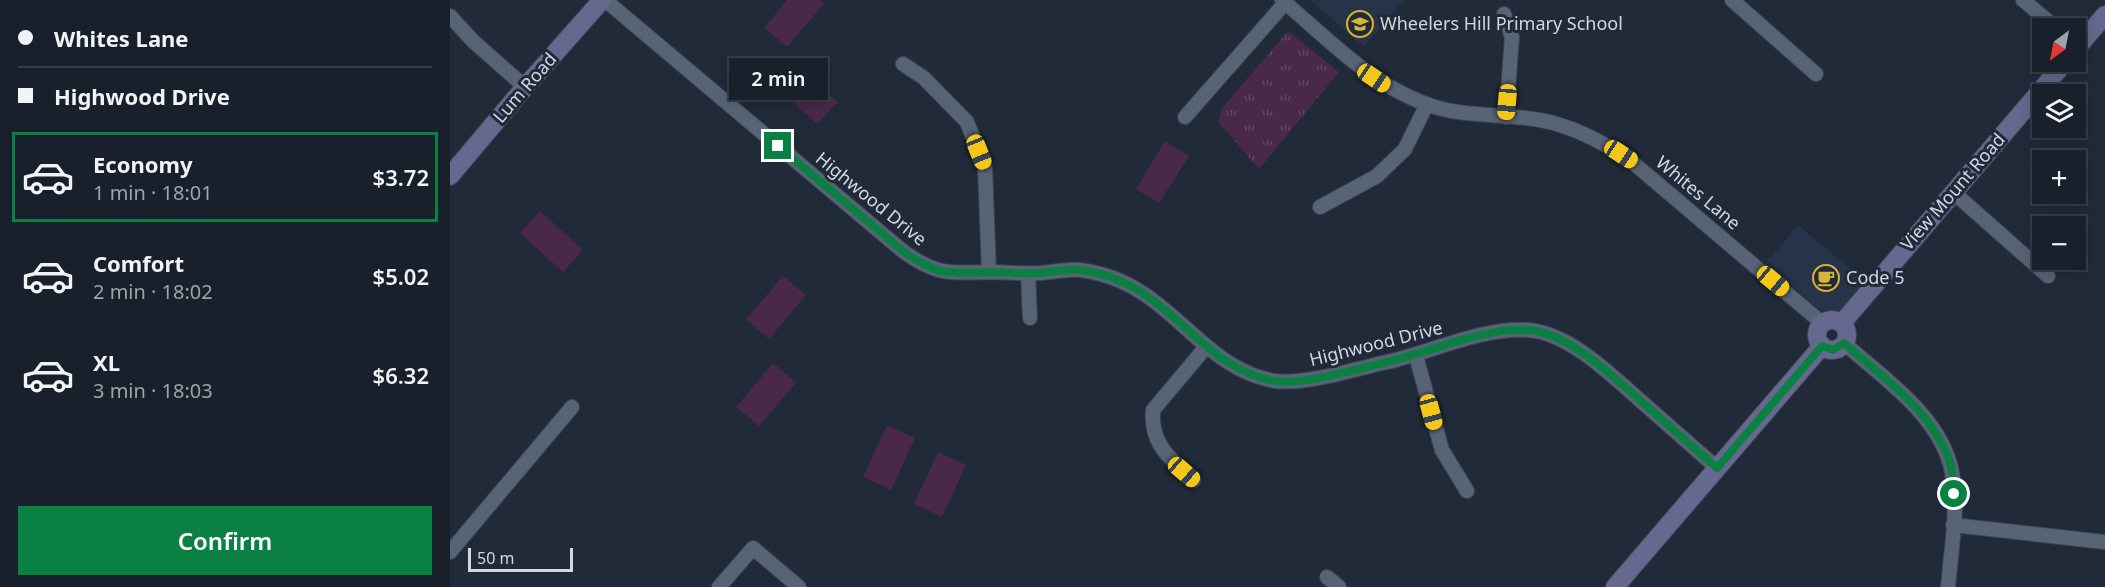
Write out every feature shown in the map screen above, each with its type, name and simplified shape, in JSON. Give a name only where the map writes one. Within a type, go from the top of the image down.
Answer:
[{"type":"street","name":"Lum Road","points":[[450,176],[603,0]]},
{"type":"street","name":"Highwood Drive","points":[[603,0],[904,252],[924,266],[942,272],[970,274],[989,272],[1028,274],[1078,270],[1111,277],[1143,293],[1228,363],[1275,381],[1299,380],[1416,356],[1484,334],[1530,330],[1555,338],[1577,349],[1599,365],[1717,468]]},
{"type":"street","points":[[1732,0],[1816,74]]},
{"type":"street","points":[[2023,0],[2044,18]]},
{"type":"street","points":[[1185,117],[1284,1]]},
{"type":"street","name":"Whites Lane","points":[[1284,1],[1361,69],[1388,87],[1427,104],[1459,113],[1539,120],[1566,128],[1610,147],[1631,160],[1822,323]]},
{"type":"street","points":[[1504,14],[1512,37],[1506,117]]},
{"type":"street","points":[[2086,36],[2105,15]]},
{"type":"street","points":[[450,16],[473,41],[525,87]]},
{"type":"street","points":[[903,64],[924,78],[967,122],[985,168],[989,272]]},
{"type":"street","name":"View Mount Road","points":[[1842,323],[2056,72]]},
{"type":"street","points":[[1320,207],[1377,176],[1405,149],[1427,104]]},
{"type":"street","points":[[1953,192],[2048,276]]},
{"type":"street","points":[[1028,274],[1030,318]]},
{"type":"street","points":[[1833,319],[1842,323],[1846,332],[1844,343],[1833,350],[1822,346],[1816,334],[1822,323],[1833,319]]},
{"type":"street","points":[[1844,343],[1914,405],[1945,450],[1952,472],[1954,494],[1948,587]]},
{"type":"street","points":[[1615,587],[1822,346]]},
{"type":"street","points":[[1194,480],[1174,463],[1156,441],[1152,423],[1153,410],[1206,347]]},
{"type":"street","points":[[1416,356],[1442,450],[1467,491]]},
{"type":"street","points":[[450,552],[572,407]]},
{"type":"street","points":[[1953,525],[2105,542]]},
{"type":"street","points":[[719,587],[753,548],[799,587]]},
{"type":"street","points":[[1327,577],[1339,587]]},
{"type":"shaded area","name":"Wheelers Hill Primary School","points":[[1310,0],[1404,0],[1364,47]]},
{"type":"shaded area","points":[[1798,225],[1866,282],[1842,311],[1820,310],[1765,264]]},
{"type":"green space","points":[[787,0],[820,0],[824,4],[787,47],[764,28]]},
{"type":"green space","points":[[1288,31],[1339,72],[1259,169],[1218,122],[1222,108]]},
{"type":"green space","points":[[795,64],[838,102],[817,124],[775,86]]},
{"type":"green space","points":[[1165,141],[1189,156],[1159,203],[1136,189]]},
{"type":"green space","points":[[540,211],[583,250],[563,272],[520,233]]},
{"type":"green space","points":[[783,276],[806,295],[769,339],[746,319]]},
{"type":"green space","points":[[773,363],[796,383],[759,426],[736,407]]},
{"type":"green space","points":[[887,425],[915,438],[891,490],[863,477]]},
{"type":"green space","points":[[938,452],[966,465],[942,517],[914,504]]},
{"type":"place","name":"Wheelers Hill Primary School","points":[[1360,24]]},
{"type":"place","name":"Code 5","points":[[1826,278]]},
{"type":"route","points":[[778,146],[904,252],[924,266],[942,272],[970,274],[989,272],[1028,274],[1078,270],[1111,277],[1143,293],[1228,363],[1275,381],[1329,375],[1416,356],[1484,334],[1530,330],[1555,338],[1577,349],[1599,365],[1717,468],[1822,346],[1833,350],[1844,343],[1914,405],[1928,423],[1945,450],[1952,472],[1954,494]]}]
